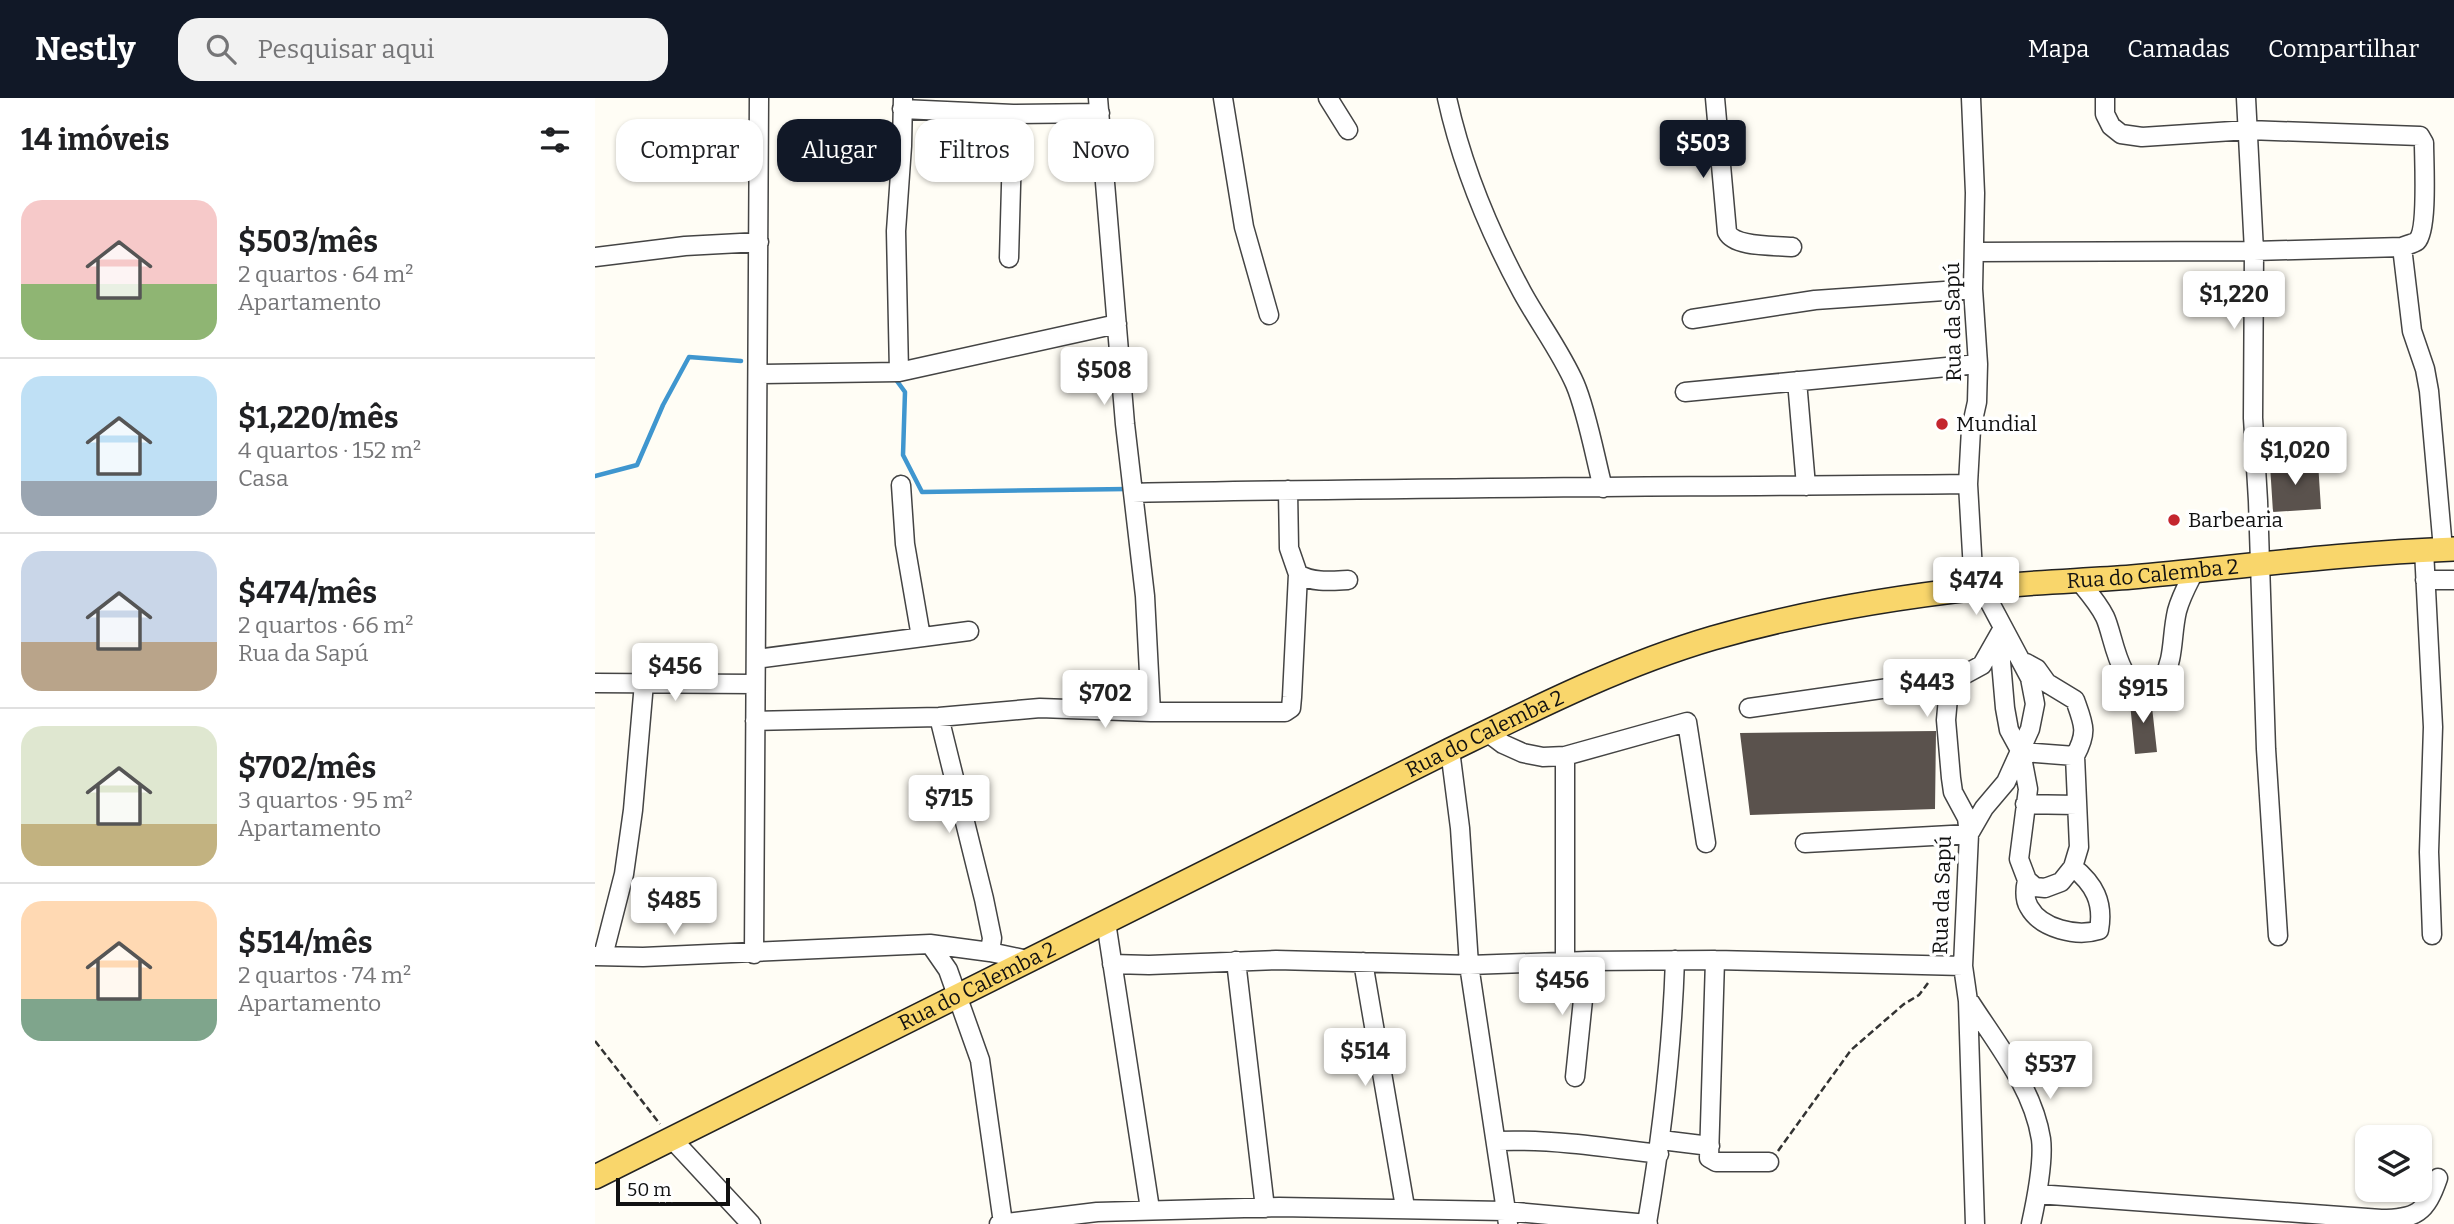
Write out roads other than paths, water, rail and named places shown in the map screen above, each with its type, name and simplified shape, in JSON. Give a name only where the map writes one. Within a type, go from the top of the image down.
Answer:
[{"type":"main road","name":"Rua do Calemba 2","points":[[595,1177],[1487,732],[1625,668],[1713,638],[1801,616],[1980,587],[2079,581],[2440,549]]},
{"type":"street","points":[[754,954],[759,98]]},
{"type":"street","points":[[1223,98],[1244,228],[1269,315]]},
{"type":"street","points":[[1328,98],[1348,130]]},
{"type":"street","points":[[1447,98],[1464,161],[1492,232],[1522,292],[1577,388],[1602,488]]},
{"type":"street","points":[[1715,98],[1727,232],[1739,242],[1792,247]]},
{"type":"street","name":"Rua da Sapú","points":[[1969,834],[1984,808],[2006,782],[2030,729],[2035,704],[2030,678],[2010,660],[2003,628],[1973,571],[1968,484],[1971,429],[1977,402],[1978,364],[1973,289],[1975,193],[1971,98]]},
{"type":"street","points":[[1974,252],[2254,251],[2402,247],[2416,242],[2422,233],[2424,143],[2420,136],[2248,130],[2142,136],[2121,134],[2111,126],[2105,114],[2105,98]]},
{"type":"street","points":[[2246,98],[2254,251],[2253,418],[2261,563],[2266,749],[2278,936]]},
{"type":"street","points":[[899,372],[895,263],[903,104],[1013,114],[1099,106],[1133,493],[1146,596],[1151,712]]},
{"type":"street","points":[[1009,258],[1013,114]]},
{"type":"street","points":[[595,257],[685,246],[759,242]]},
{"type":"street","points":[[2402,247],[2412,331],[2425,369],[2429,391],[2440,549],[2425,580],[2433,727],[2429,852],[2432,935]]},
{"type":"street","points":[[1692,319],[1815,300],[1973,289]]},
{"type":"street","points":[[758,374],[899,372],[1117,324]]},
{"type":"street","points":[[1685,392],[1978,364]]},
{"type":"street","points":[[1797,381],[1806,486]]},
{"type":"street","points":[[1133,493],[1288,489],[1968,484]]},
{"type":"street","points":[[901,485],[905,544],[921,638]]},
{"type":"street","points":[[755,721],[939,717],[1040,708],[1151,712],[1285,712],[1291,708],[1299,574],[1289,548],[1288,489]]},
{"type":"street","points":[[2079,581],[2105,617],[2124,671],[2132,683],[2147,687],[2162,681],[2171,665],[2177,611],[2195,570]]},
{"type":"street","points":[[1299,574],[1308,580],[1348,580]]},
{"type":"street","points":[[2425,580],[2454,580]]},
{"type":"street","points":[[1982,665],[2003,628]]},
{"type":"street","points":[[755,659],[969,631]]},
{"type":"street","points":[[1749,708],[1958,678],[1982,665],[2010,660],[2037,669],[2047,683],[2075,700],[2082,721],[2084,740],[2075,756],[2078,847],[2073,867],[2061,882],[2045,888],[2035,887],[2027,880],[2019,859],[2028,789],[2021,752],[2009,730],[2010,660]]},
{"type":"street","name":"Rua da Sapú","points":[[1958,678],[1948,698],[1946,720],[1953,792],[1967,818],[1969,834],[1963,966],[1968,1000],[1975,1224]]},
{"type":"street","points":[[595,683],[755,684]]},
{"type":"street","points":[[644,683],[633,810],[624,874],[599,956],[754,954],[930,944],[1028,960]]},
{"type":"street","points":[[939,717],[988,918],[992,938],[990,952]]},
{"type":"street","points":[[1487,732],[1503,744],[1523,753],[1543,757],[1565,756],[1687,722],[1706,843]]},
{"type":"street","points":[[1450,750],[1461,839],[1469,965],[1507,1217]]},
{"type":"street","points":[[2021,752],[2075,756]]},
{"type":"street","points":[[1565,756],[1565,963]]},
{"type":"street","points":[[2025,804],[2077,805]]},
{"type":"street","points":[[1805,843],[1969,834]]},
{"type":"street","points":[[2027,880],[2025,893],[2028,905],[2036,916],[2073,933],[2085,934],[2098,930],[2101,919],[2094,887],[2073,867]]},
{"type":"street","points":[[1106,922],[1150,1209]]},
{"type":"street","points":[[930,944],[944,961],[980,1060],[1001,1224],[1096,1218],[1150,1209],[1265,1208],[1320,1216],[1405,1207],[1507,1217],[1647,1223],[1660,1147],[1672,1038],[1675,960]]},
{"type":"street","points":[[1112,964],[1236,961],[1469,965],[1715,960],[1963,966]]},
{"type":"street","points":[[1715,960],[1709,1158],[1712,1161],[1769,1162]]},
{"type":"street","points":[[1236,961],[1265,1208]]},
{"type":"street","points":[[1575,1077],[1587,961]]},
{"type":"street","points":[[1363,962],[1405,1207]]},
{"type":"street","points":[[1968,1000],[2018,1075],[2041,1140],[2037,1194],[2031,1224]]},
{"type":"street","points":[[672,1139],[751,1224]]},
{"type":"street","points":[[1497,1141],[1660,1147],[1710,1146]]},
{"type":"street","points":[[2037,1194],[2405,1219],[2422,1209],[2431,1199],[2438,1178]]},
{"type":"waterway","points":[[595,476],[637,465],[663,405],[689,357],[741,361]]},
{"type":"waterway","points":[[894,377],[905,392],[903,455],[922,492],[1127,489]]},
{"type":"place","name":"Mundial","points":[[1942,424]]},
{"type":"place","name":"Barbearia","points":[[2174,520]]}]
